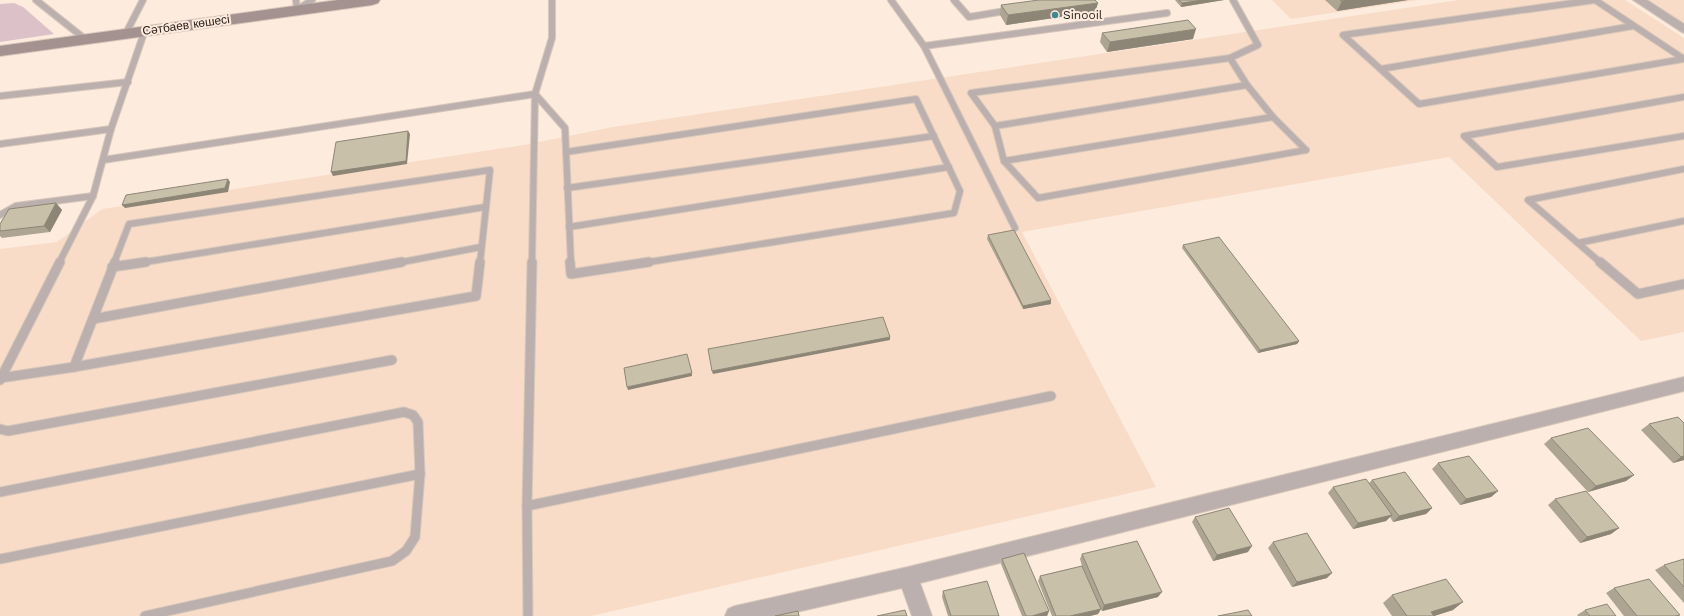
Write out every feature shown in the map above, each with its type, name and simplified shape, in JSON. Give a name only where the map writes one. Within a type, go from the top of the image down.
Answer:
[{"type":"main road","name":"Сәтбаев көшесі","points":[[0,51],[126,33],[296,5],[372,0]]},
{"type":"street","points":[[1639,0],[1684,29]]},
{"type":"street","points":[[735,616],[908,577],[1684,384]]},
{"type":"street","points":[[908,577],[922,616]]},
{"type":"lane","points":[[36,0],[85,39]]},
{"type":"lane","points":[[126,33],[143,0]]},
{"type":"lane","points":[[296,5],[312,0]]},
{"type":"lane","points":[[528,616],[527,506],[535,94],[552,38],[552,0]]},
{"type":"lane","points":[[891,0],[924,46],[1015,228]]},
{"type":"lane","points":[[954,0],[968,17],[1021,9]]},
{"type":"lane","points":[[1230,58],[1247,85],[1273,117],[1306,150],[1038,198],[1004,160],[994,126],[972,93],[1230,58],[1258,44],[1233,0]]},
{"type":"lane","points":[[1595,0],[1684,59],[1419,104],[1343,35],[1595,0]]},
{"type":"lane","points":[[924,46],[1167,13]]},
{"type":"lane","points":[[1381,69],[1634,26]]},
{"type":"lane","points":[[1,379],[93,196],[110,129],[128,82],[145,30]]},
{"type":"lane","points":[[0,96],[128,82]]},
{"type":"lane","points":[[994,126],[1247,85]]},
{"type":"lane","points":[[535,94],[565,128],[571,274],[954,213],[960,190],[916,99],[566,152]]},
{"type":"lane","points":[[103,160],[535,94]]},
{"type":"lane","points":[[1684,97],[1464,136],[1496,167],[1684,136]]},
{"type":"lane","points":[[1004,160],[1273,117]]},
{"type":"lane","points":[[0,144],[110,129]]},
{"type":"lane","points":[[567,188],[934,136]]},
{"type":"lane","points":[[569,228],[949,167]]},
{"type":"lane","points":[[1684,169],[1528,200],[1638,294],[1684,284]]},
{"type":"lane","points":[[1,379],[74,367],[476,296],[490,170],[129,224],[74,367]]},
{"type":"lane","points":[[0,215],[16,206],[93,196]]},
{"type":"lane","points":[[112,267],[486,207]]},
{"type":"lane","points":[[1578,243],[1684,221]]},
{"type":"lane","points":[[93,319],[481,247]]},
{"type":"lane","points":[[0,429],[8,431],[392,360]]},
{"type":"lane","points":[[527,506],[1051,396]]},
{"type":"lane","points":[[0,492],[404,412],[413,415],[418,422],[420,474],[415,537],[406,551],[392,561],[145,616]]},
{"type":"lane","points":[[0,559],[420,474]]},
{"type":"shaded area","points":[[1272,0],[1418,0],[1291,19]]},
{"type":"shaded area","points":[[1459,0],[1625,0],[1684,38],[1684,332],[1641,341],[1449,157],[1022,232],[1156,487],[591,616],[0,616],[0,249],[57,242],[102,209],[524,145],[613,127]]},
{"type":"shaded area","points":[[1647,0],[1684,0],[1684,23]]},
{"type":"shaded area","points":[[14,3],[23,7],[54,34],[0,42],[0,4]]},
{"type":"building","points":[[1039,0],[1095,0],[1098,3],[1008,15],[1001,5]]},
{"type":"building","points":[[1179,0],[1203,0],[1182,3]]},
{"type":"building","points":[[1188,20],[1196,29],[1110,42],[1102,33]]},
{"type":"building","points":[[408,131],[406,161],[331,172],[336,142]]},
{"type":"building","points":[[228,179],[225,188],[122,205],[126,195]]},
{"type":"building","points":[[56,203],[44,226],[0,231],[0,224],[9,209]]},
{"type":"building","points":[[1014,230],[1051,300],[1023,306],[988,235]]},
{"type":"building","points":[[1219,237],[1299,341],[1260,350],[1183,245]]},
{"type":"building","points":[[883,317],[890,337],[712,371],[708,349]]},
{"type":"building","points":[[687,354],[692,373],[627,387],[624,368]]},
{"type":"building","points":[[1678,417],[1684,423],[1684,456],[1681,457],[1649,424]]},
{"type":"building","points":[[1588,428],[1634,475],[1596,486],[1551,438]]},
{"type":"building","points":[[1469,456],[1498,491],[1466,499],[1438,463]]},
{"type":"building","points":[[1405,472],[1432,508],[1399,516],[1372,480]]},
{"type":"building","points":[[1366,479],[1392,515],[1358,523],[1333,487]]},
{"type":"building","points":[[1586,491],[1619,528],[1587,537],[1555,499]]},
{"type":"building","points":[[1229,508],[1252,546],[1217,555],[1195,517]]},
{"type":"building","points":[[1307,533],[1332,573],[1297,582],[1273,542]]},
{"type":"building","points":[[1137,541],[1162,592],[1104,605],[1082,554]]},
{"type":"building","points":[[1024,553],[1049,611],[1032,616],[1026,616],[1002,559]]},
{"type":"building","points":[[1684,559],[1684,587],[1664,565]]},
{"type":"building","points":[[1082,566],[1101,609],[1070,616],[1056,616],[1040,576]]},
{"type":"building","points":[[1446,579],[1463,602],[1431,612],[1434,616],[1407,616],[1392,595]]},
{"type":"building","points":[[1649,579],[1680,615],[1637,616],[1614,588]]},
{"type":"building","points":[[987,581],[999,616],[951,616],[943,591]]},
{"type":"building","points":[[1607,604],[1616,616],[1590,616],[1585,610]]},
{"type":"building","points":[[905,610],[907,616],[877,616]]},
{"type":"building","points":[[1248,610],[1252,616],[1218,616]]},
{"type":"building","points":[[798,611],[799,616],[775,616]]},
{"type":"place","name":"Sinooil","points":[[1055,15]]}]
